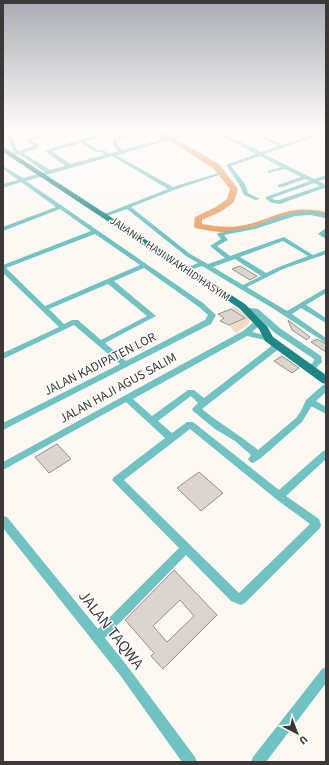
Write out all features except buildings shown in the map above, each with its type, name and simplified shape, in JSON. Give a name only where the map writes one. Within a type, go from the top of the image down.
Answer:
[{"type":"main road","name":"JALAN K. HAJI WAKHID HASYIM","points":[[32,167],[40,174],[105,215],[245,309],[261,326],[273,342],[326,380]]},
{"type":"street","points":[[3,167],[144,266]]},
{"type":"street","points":[[40,167],[49,172]]},
{"type":"street","points":[[3,186],[67,167]]},
{"type":"street","points":[[132,167],[172,189]]},
{"type":"street","points":[[229,167],[242,184],[246,194],[257,199]]},
{"type":"street","points":[[270,172],[285,167],[325,187]]},
{"type":"street","points":[[105,215],[172,189],[220,174]]},
{"type":"street","points":[[325,187],[280,202],[274,202],[268,198],[279,192],[326,176]]},
{"type":"street","points":[[280,186],[305,177]]},
{"type":"street","points":[[128,207],[173,244],[204,266],[243,287],[287,314],[326,341]]},
{"type":"street","points":[[3,229],[62,208]]},
{"type":"street","points":[[266,276],[213,246],[225,240],[220,234],[253,228],[295,214],[310,213],[326,216]]},
{"type":"street","points":[[326,230],[321,234],[326,237]]},
{"type":"street","points":[[63,327],[3,268],[95,232]]},
{"type":"street","points":[[186,270],[233,258],[284,239],[311,256]]},
{"type":"street","points":[[243,287],[311,256],[326,252]]},
{"type":"street","points":[[44,309],[144,266]]},
{"type":"street","name":"JALAN KADIPATEN LOR","points":[[3,428],[208,322],[212,315],[207,309],[144,266]]},
{"type":"street","points":[[100,343],[152,316],[109,281]]},
{"type":"street","points":[[287,314],[326,290]]},
{"type":"street","points":[[301,306],[325,319]]},
{"type":"street","points":[[245,309],[256,311],[278,331],[318,358],[318,362],[310,369]]},
{"type":"street","points":[[3,356],[63,327],[76,323],[125,364]]},
{"type":"street","points":[[261,326],[278,331]]},
{"type":"street","name":"JALAN HAJI AGUS SALIM","points":[[3,466],[261,326]]},
{"type":"street","points":[[246,333],[273,342]]},
{"type":"street","points":[[273,342],[196,409],[218,427],[238,440],[255,457],[299,420],[308,404],[326,387]]},
{"type":"street","points":[[151,421],[191,392],[204,403]]},
{"type":"street","points":[[127,398],[171,438]]},
{"type":"street","points":[[308,404],[314,403],[326,411]]},
{"type":"street","points":[[188,425],[192,425],[279,496],[313,519],[316,524],[241,599],[235,597],[116,480],[188,425]]},
{"type":"street","points":[[279,496],[326,454]]},
{"type":"street","name":"JALAN TAQWA","points":[[3,520],[124,671],[190,762]]},
{"type":"street","points":[[97,638],[185,549]]},
{"type":"street","points":[[258,762],[326,673]]},
{"type":"shaded area","points":[[234,306],[246,315],[250,321],[248,325],[236,333],[229,325],[245,318],[230,308]]},
{"type":"waterway","points":[[217,167],[234,189],[231,200],[219,209],[198,219],[198,226],[220,229],[236,229],[254,225],[282,214],[292,212],[302,211],[326,215]]}]
